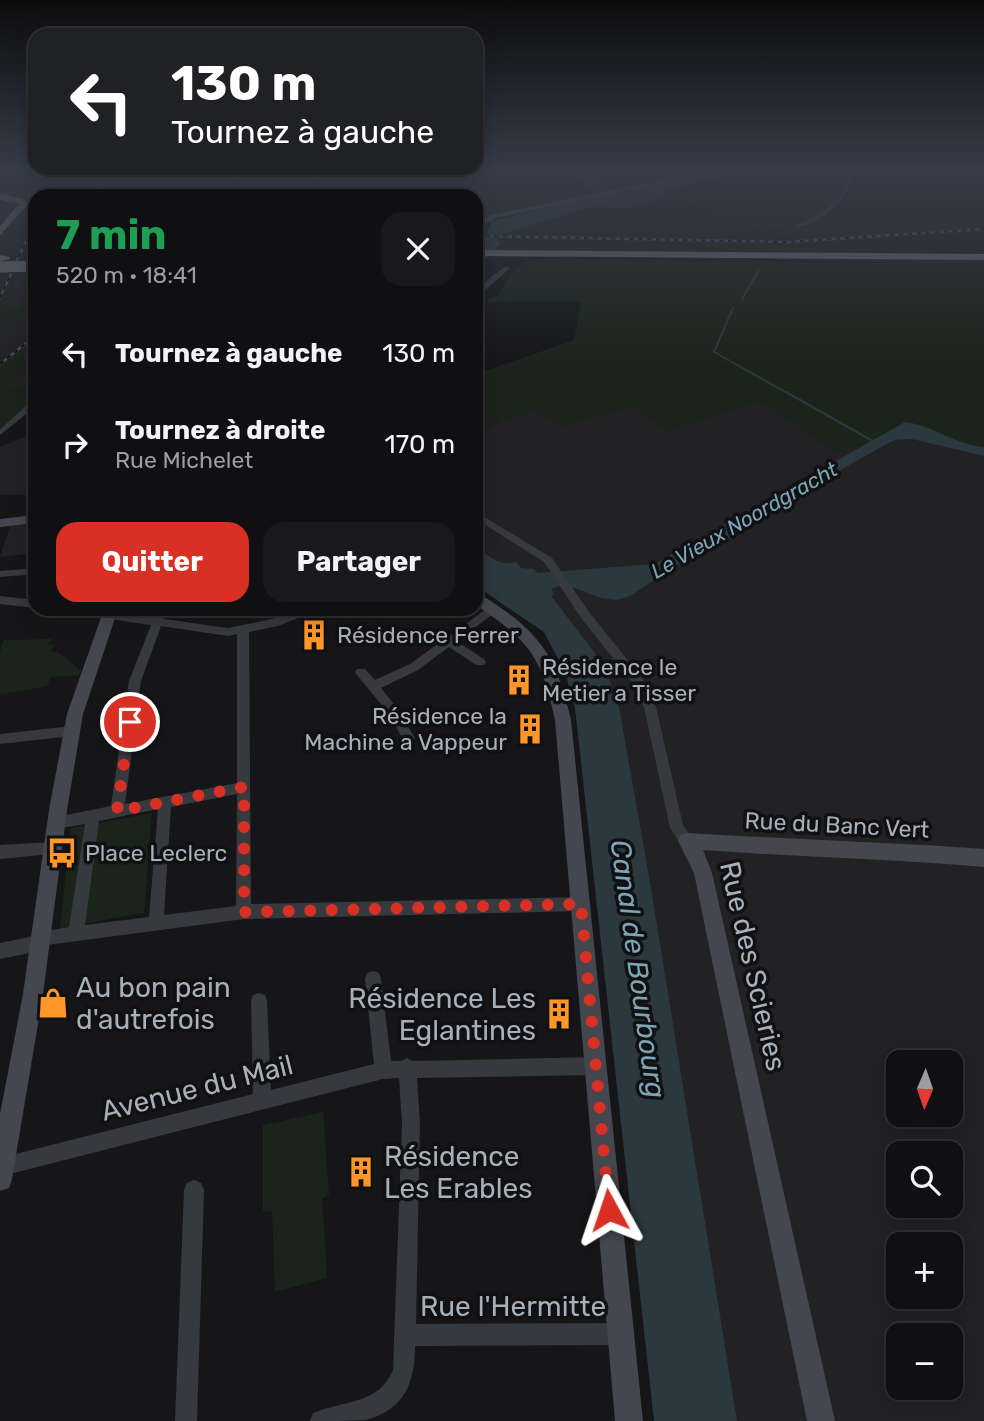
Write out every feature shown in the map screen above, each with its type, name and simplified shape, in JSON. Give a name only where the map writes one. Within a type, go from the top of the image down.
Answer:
[{"type":"highway","points":[[483,255],[802,254],[984,258]]},
{"type":"highway","points":[[504,255],[984,258]]},
{"type":"highway","points":[[2,262],[28,262]]},
{"type":"main road","points":[[0,523],[28,520]]},
{"type":"main road","points":[[484,604],[534,639],[545,657],[555,684],[565,735],[629,1421]]},
{"type":"main road","points":[[1,1173],[72,731],[78,704],[109,616]]},
{"type":"main road","name":"Rue du Banc Vert","points":[[687,841],[984,858]]},
{"type":"main road","name":"Rue des Scieries","points":[[687,841],[698,858],[706,883],[821,1421]]},
{"type":"street","points":[[483,289],[507,268]]},
{"type":"street","points":[[0,433],[28,409]]},
{"type":"street","name":"Rue des Scieries","points":[[483,518],[541,554],[554,568],[597,630],[629,668],[645,694],[651,711],[676,824],[687,841]]},
{"type":"street","points":[[2,574],[28,571]]},
{"type":"street","points":[[0,600],[28,603]]},
{"type":"street","points":[[117,811],[135,681],[159,616]]},
{"type":"street","points":[[163,616],[228,632],[280,622],[293,616]]},
{"type":"street","points":[[277,616],[280,622]]},
{"type":"street","points":[[372,687],[411,670],[449,642],[473,616]]},
{"type":"street","points":[[243,630],[244,912]]},
{"type":"street","points":[[449,642],[480,662]]},
{"type":"street","points":[[361,672],[389,706],[409,738]]},
{"type":"street","points":[[0,739],[72,731]]},
{"type":"street","points":[[56,823],[244,787]]},
{"type":"street","points":[[156,922],[165,802]]},
{"type":"street","points":[[76,933],[93,816]]},
{"type":"street","points":[[0,852],[52,849]]},
{"type":"street","points":[[0,951],[76,933],[244,912],[581,904]]},
{"type":"street","points":[[373,979],[383,1070]]},
{"type":"street","points":[[259,1001],[262,1100]]},
{"type":"street","name":"Avenue du Mail","points":[[1,1173],[262,1100],[383,1070],[407,1067],[596,1066]]},
{"type":"street","points":[[321,1421],[377,1404],[394,1394],[404,1370],[411,1124],[407,1067]]},
{"type":"street","points":[[186,1421],[194,1190]]},
{"type":"street","name":"Rue l'Hermitte","points":[[406,1335],[621,1334]]},
{"type":"shaded area","points":[[0,235],[28,235],[28,405],[0,428]]},
{"type":"shaded area","points":[[498,235],[795,240],[794,235],[984,235],[984,264],[772,260],[784,252],[765,251],[493,251]]},
{"type":"shaded area","points":[[557,235],[841,235],[769,240]]},
{"type":"shaded area","points":[[919,235],[984,235],[984,252],[964,253],[607,249],[493,251],[501,244],[497,239],[789,244]]},
{"type":"shaded area","points":[[24,252],[28,252],[11,290],[18,290],[6,306],[28,306],[28,313],[0,324],[0,306]]},
{"type":"shaded area","points":[[531,259],[984,264],[984,447],[970,446],[917,424],[905,422],[875,442],[838,453],[761,401],[666,431],[635,407],[560,426],[534,409],[483,428],[483,372],[574,340],[581,301],[484,302],[499,295],[512,272]]},
{"type":"shaded area","points":[[28,345],[28,367],[6,387],[28,388],[17,401],[28,402],[28,405],[0,428],[0,369]]},
{"type":"shaded area","points":[[761,401],[838,453],[905,422],[970,446],[984,447],[984,1421],[721,1421],[612,706],[483,564],[483,428],[534,409],[560,426],[635,406],[666,430]]},
{"type":"shaded area","points":[[28,436],[28,495],[0,495],[0,447]]},
{"type":"shaded area","points":[[28,524],[28,554],[0,557],[10,526]]},
{"type":"shaded area","points":[[52,639],[48,644],[54,645],[51,651],[58,652],[81,671],[79,675],[51,677],[47,686],[0,694],[0,652],[4,640]]},
{"type":"shaded area","points":[[152,813],[144,913],[60,928],[71,828]]},
{"type":"shaded area","points":[[323,1112],[329,1195],[322,1198],[327,1278],[275,1292],[272,1211],[263,1212],[263,1125]]},
{"type":"water","points":[[486,235],[498,235],[501,243],[483,261],[483,241]]},
{"type":"water","points":[[905,422],[964,443],[984,447],[984,456],[912,439],[894,440],[749,521],[732,538],[673,568],[630,596],[616,600],[601,598],[575,588],[560,586],[551,589],[554,594],[551,596],[595,653],[608,675],[619,707],[737,1421],[654,1421],[575,708],[565,672],[544,632],[483,591],[483,552],[496,560],[516,562],[521,568],[533,569],[538,573],[654,564]]},
{"type":"waterway","points":[[742,299],[759,270]]},
{"type":"waterway","points":[[733,308],[714,352],[789,394]]},
{"type":"waterway","points":[[786,392],[878,444]]},
{"type":"railway","points":[[483,236],[788,242],[889,235]]},
{"type":"railway","points":[[0,298],[28,236]]},
{"type":"railway","points":[[0,364],[28,342]]},
{"type":"place","name":"Résidence Ferrer","points":[[314,635]]},
{"type":"place","name":"Résidence le Metier a Tisser","points":[[519,680]]},
{"type":"place","name":"Résidence la Machine a Vappeur","points":[[530,729]]},
{"type":"place","name":"Place Leclerc","points":[[62,853]]},
{"type":"place","name":"Au bon pain d'autrefois","points":[[53,1003]]},
{"type":"place","name":"Résidence Les Eglantines","points":[[559,1014]]},
{"type":"place","name":"Résidence Les Erables","points":[[361,1172]]},
{"type":"route","points":[[130,722],[117,811],[244,787],[244,912],[581,904],[609,1210]]},
{"type":"water label","name":"Le Vieux Noordgracht","points":[[744,520]]},
{"type":"water label","name":"Canal de Bourbourg","points":[[638,969]]}]
